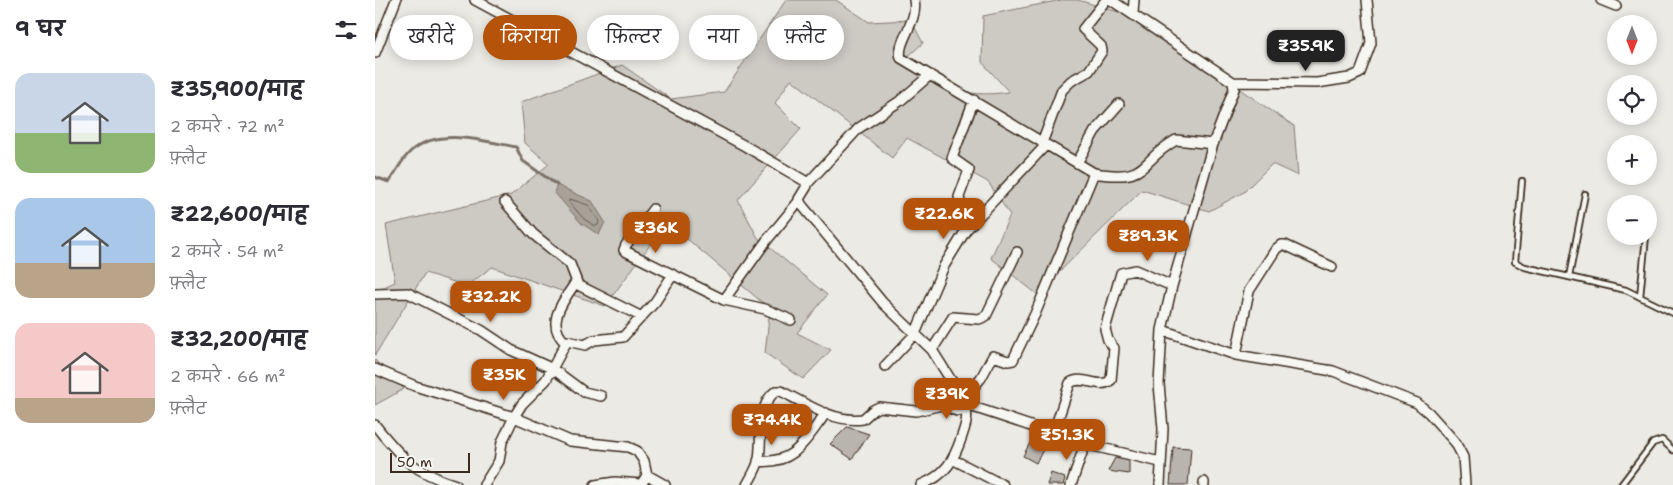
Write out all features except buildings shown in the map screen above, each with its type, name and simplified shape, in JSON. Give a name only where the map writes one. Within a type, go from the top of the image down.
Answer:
[{"type":"street","points":[[375,53],[396,0]]},
{"type":"street","points":[[475,0],[745,146],[807,184]]},
{"type":"street","points":[[914,0],[914,16],[900,56],[1044,145],[1094,173],[1118,176],[1141,170],[1176,140],[1213,144]]},
{"type":"street","points":[[885,366],[915,334],[944,266],[966,230],[1044,145],[1054,108],[1065,85],[1089,72],[1102,52],[1101,46],[1083,29],[1107,0]]},
{"type":"street","points":[[1111,0],[1233,82],[1300,84],[1355,76],[1362,69],[1371,43],[1367,0]]},
{"type":"street","points":[[1133,14],[1134,0]]},
{"type":"street","points":[[1601,0],[1616,6]]},
{"type":"street","points":[[724,300],[767,240],[799,201],[807,184],[859,128],[900,101],[930,75]]},
{"type":"street","points":[[1159,485],[1163,429],[1159,384],[1163,330],[1172,286],[1213,144],[1234,89],[1233,82]]},
{"type":"street","points":[[966,230],[959,197],[969,170],[952,158],[974,100]]},
{"type":"street","points":[[1077,163],[1095,131],[1119,104]]},
{"type":"street","points":[[921,485],[936,478],[954,460],[967,421],[970,391],[977,384],[993,356],[1008,361],[1013,360],[1035,314],[1094,173]]},
{"type":"street","points":[[799,201],[883,303],[932,350],[954,385]]},
{"type":"street","points":[[505,202],[533,234],[570,264],[575,274],[576,282],[556,317],[557,332],[566,343]]},
{"type":"street","points":[[653,209],[637,228],[625,250],[672,276],[724,300],[765,309],[791,320]]},
{"type":"street","points":[[1236,355],[1249,291],[1276,249],[1281,245],[1285,245],[1332,267]]},
{"type":"street","points":[[932,350],[953,317],[979,319],[986,316],[1017,252]]},
{"type":"street","points":[[1053,434],[1070,383],[1079,380],[1103,383],[1111,380],[1114,348],[1108,340],[1105,329],[1121,273],[1135,270],[1172,286]]},
{"type":"street","points":[[484,485],[499,461],[502,442],[514,417],[553,369],[566,343],[571,341],[585,345],[598,339],[623,337],[642,318],[672,276]]},
{"type":"street","points":[[576,282],[578,285],[642,318]]},
{"type":"street","points":[[375,294],[408,293],[474,326],[511,350],[553,369],[575,387],[591,395],[601,396]]},
{"type":"street","points":[[1163,330],[1236,355],[1333,371],[1417,403],[1436,420],[1455,442],[1463,457],[1465,485]]},
{"type":"street","points":[[375,369],[415,386],[514,417],[570,441],[628,446],[637,451],[644,460],[647,475],[641,484],[615,482],[595,485]]},
{"type":"street","points":[[946,404],[946,392],[954,385],[964,386],[970,391]]},
{"type":"street","points":[[747,485],[758,461],[764,412],[772,394],[781,391],[826,414],[847,420],[867,418],[873,410],[879,408],[916,411],[946,404],[953,409],[968,408],[1085,444],[1160,462]]},
{"type":"street","points":[[758,461],[782,460],[792,454],[826,414]]},
{"type":"street","points":[[375,425],[397,453],[409,464],[433,478],[456,485]]},
{"type":"street","points":[[1071,485],[1085,444]]},
{"type":"street","points":[[954,460],[1003,485]]},
{"type":"street","points":[[647,475],[665,485]]},
{"type":"lane","points":[[1522,181],[1515,262],[1626,290],[1673,313]]},
{"type":"lane","points":[[1569,277],[1585,194]]},
{"type":"lane","points":[[1640,298],[1644,245]]},
{"type":"lane","points":[[1621,485],[1653,443],[1662,440],[1673,450]]},
{"type":"shaded area","points":[[786,0],[836,0],[869,22],[911,20],[923,43],[904,60],[941,83],[965,92],[978,94],[1009,92],[982,62],[983,16],[1061,0],[1078,0],[1132,16],[1294,126],[1298,176],[1272,164],[1244,192],[1209,211],[1142,190],[1037,294],[991,258],[1010,215],[988,182],[907,138],[892,158],[791,79],[775,103],[801,129],[738,200],[758,238],[827,295],[797,333],[831,350],[803,379],[765,353],[770,309],[667,222],[605,306],[492,267],[467,286],[425,273],[375,355],[375,291],[395,282],[386,225],[511,195],[549,164],[525,143],[521,102],[622,65],[671,99],[724,92],[746,60],[757,60],[757,43],[767,28],[767,60],[844,60],[844,15],[776,15]]},
{"type":"shaded area","points":[[375,360],[404,389],[375,405]]},
{"type":"water","points":[[557,185],[592,201],[605,222],[599,235],[581,223],[554,192]]},
{"type":"waterway","points":[[375,177],[389,182],[408,154],[422,144],[434,139],[462,138],[516,147],[523,161],[557,185]]}]
